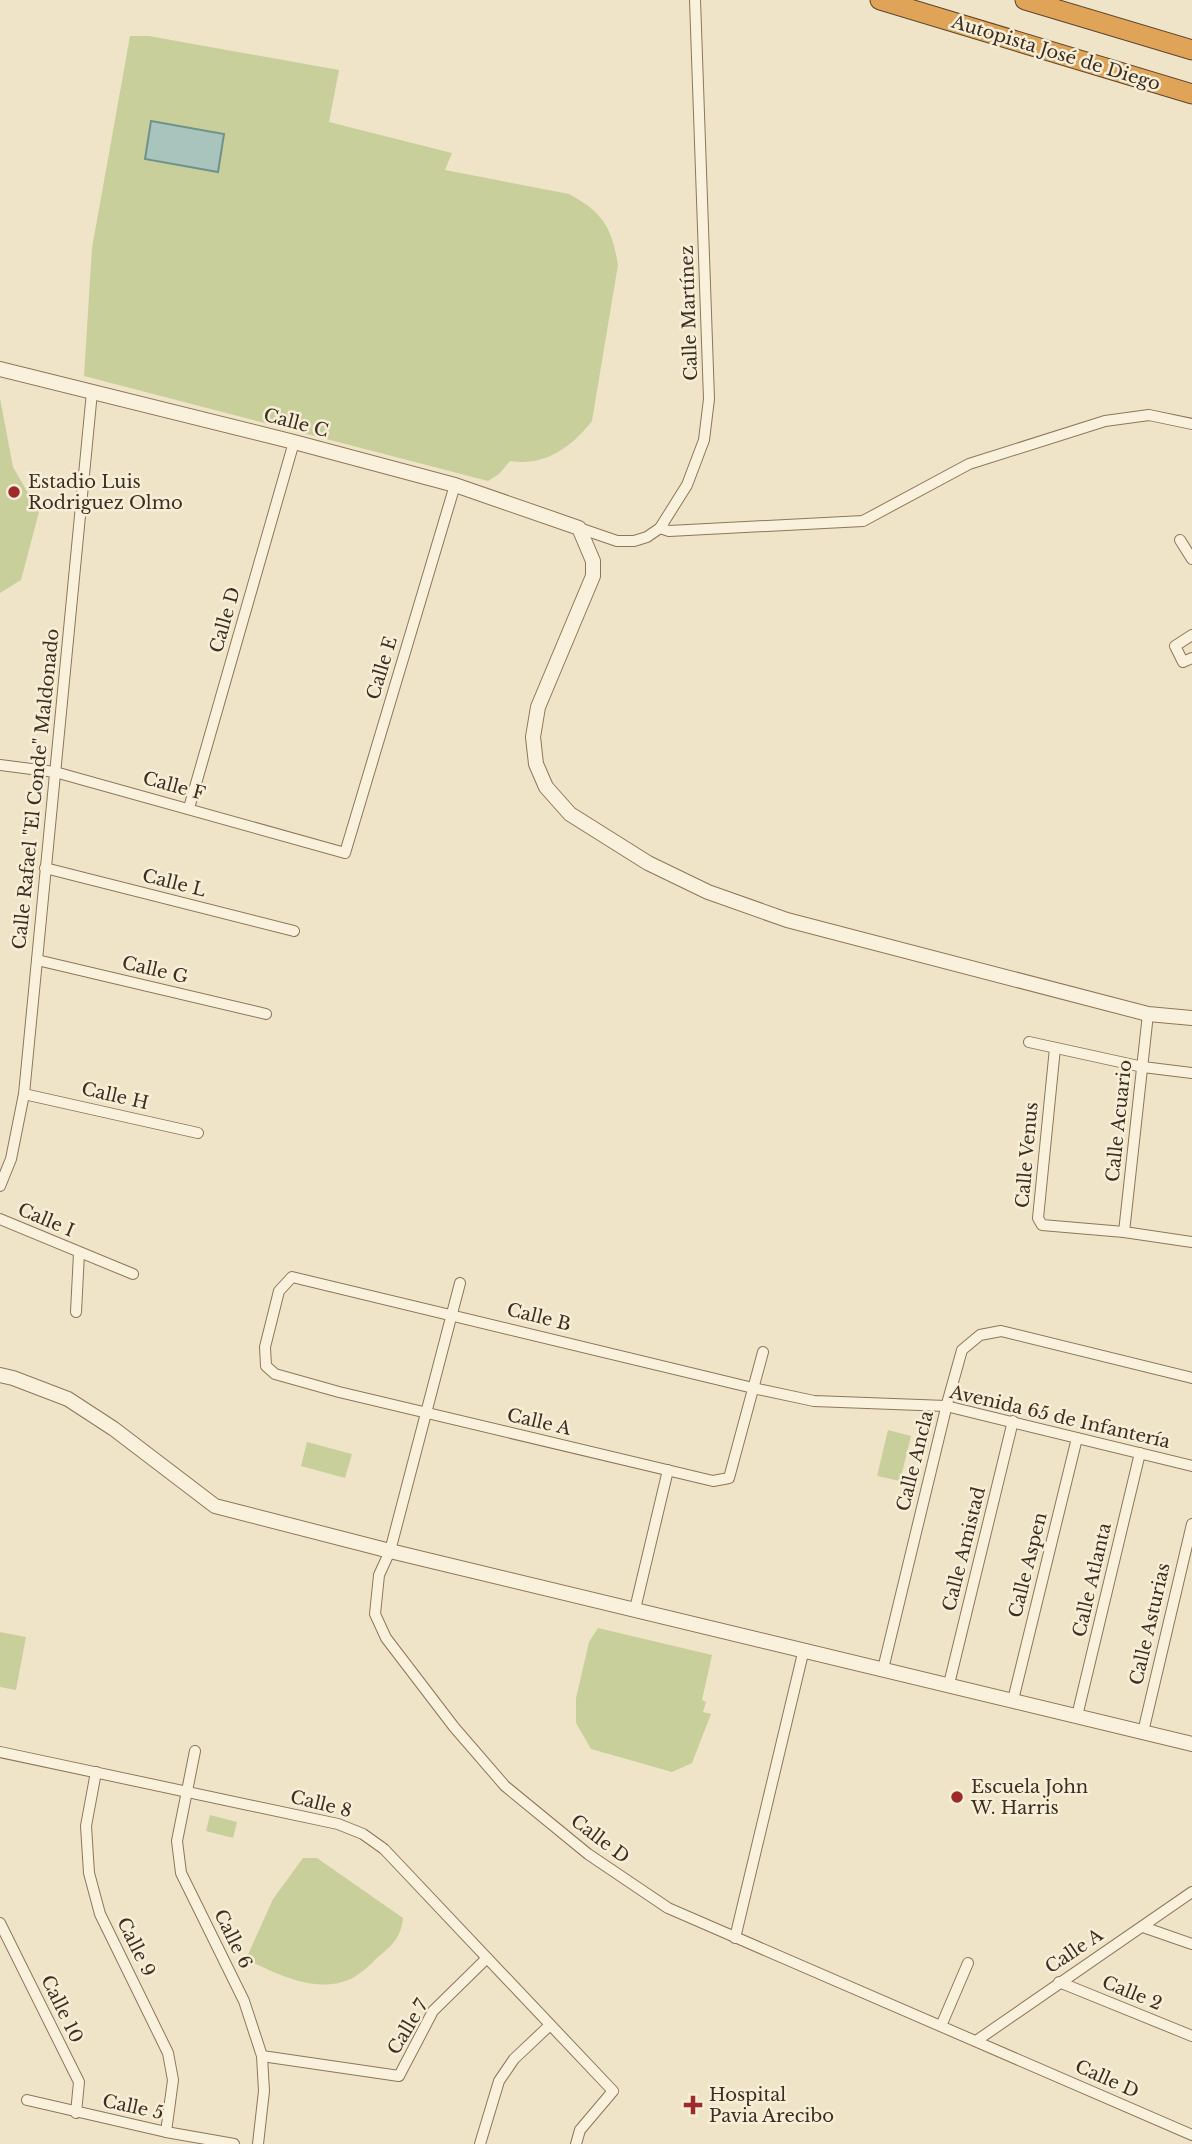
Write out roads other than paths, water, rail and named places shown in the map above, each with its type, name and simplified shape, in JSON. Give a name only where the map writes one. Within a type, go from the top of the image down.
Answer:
[{"type":"highway","name":"Autopista José de Diego","points":[[880,0],[1192,94]]},
{"type":"highway","points":[[1025,0],[1192,50]]},
{"type":"street","name":"Calle Martínez","points":[[660,528],[687,485],[704,440],[709,399],[695,0]]},
{"type":"street","name":"Calle C","points":[[0,369],[295,442],[455,485],[579,528]]},
{"type":"street","name":"Calle Rafael \"El Conde\" Maldonado","points":[[0,1186],[11,1159],[24,1094],[92,392]]},
{"type":"street","points":[[579,528],[617,541],[634,541],[647,537],[660,528],[669,531],[863,521],[969,464],[1105,421],[1149,415],[1192,424]]},
{"type":"street","name":"Calle D","points":[[189,808],[295,442]]},
{"type":"street","name":"Calle E","points":[[336,851],[345,853],[455,485]]},
{"type":"street","points":[[579,528],[593,561],[593,576],[538,707],[533,737],[536,764],[547,787],[570,814],[648,863],[708,892],[787,919],[1149,1014],[1192,1018]]},
{"type":"street","points":[[1180,541],[1192,559]]},
{"type":"street","points":[[1192,635],[1175,646],[1183,662],[1192,658]]},
{"type":"street","name":"Calle F","points":[[0,765],[55,772],[336,851]]},
{"type":"street","name":"Calle L","points":[[45,869],[294,931]]},
{"type":"street","name":"Calle G","points":[[37,960],[266,1014]]},
{"type":"street","name":"Calle Acuario","points":[[1124,1232],[1149,1014]]},
{"type":"street","points":[[1029,1042],[1143,1067],[1192,1073]]},
{"type":"street","name":"Calle Venus","points":[[1055,1048],[1038,1218],[1042,1225],[1124,1232]]},
{"type":"street","name":"Calle H","points":[[24,1094],[198,1133]]},
{"type":"street","name":"Calle I","points":[[0,1219],[133,1274]]},
{"type":"street","points":[[1124,1232],[1192,1242]]},
{"type":"street","name":"Calle I","points":[[76,1312],[79,1253]]},
{"type":"street","name":"Calle B","points":[[266,1366],[265,1347],[279,1291],[292,1277],[753,1388]]},
{"type":"street","name":"Calle D","points":[[460,1283],[390,1551],[379,1575],[376,1614],[386,1638],[477,1755],[517,1798],[627,1882],[668,1908],[1192,2135]]},
{"type":"street","name":"Calle Ancla","points":[[883,1669],[962,1350],[981,1335],[1001,1331],[1192,1378]]},
{"type":"street","points":[[635,1609],[668,1470],[713,1481],[729,1478],[764,1352]]},
{"type":"street","name":"Calle A","points":[[266,1366],[275,1374],[339,1392],[668,1470]]},
{"type":"street","points":[[0,1376],[13,1378],[68,1399],[114,1429],[215,1506],[390,1551],[1192,1744]]},
{"type":"street","name":"Avenida 65 de Infantería","points":[[753,1388],[814,1401],[946,1406],[1192,1465]]},
{"type":"street","name":"Calle Amistad","points":[[949,1684],[1013,1421]]},
{"type":"street","name":"Calle Aspen","points":[[1013,1700],[1077,1438]]},
{"type":"street","name":"Calle Atlanta","points":[[1077,1716],[1140,1453]]},
{"type":"street","name":"Calle Asturias","points":[[1143,1732],[1192,1524]]},
{"type":"street","points":[[735,1938],[804,1649]]},
{"type":"street","name":"Calle 6","points":[[195,1751],[177,1841],[181,1873],[244,2001],[262,2056],[264,2091],[258,2144]]},
{"type":"street","name":"Calle 8","points":[[0,1752],[338,1824],[363,1834],[384,1849],[613,2091],[580,2130],[576,2144]]},
{"type":"street","name":"Calle 9","points":[[96,1772],[86,1826],[89,1873],[100,1914],[168,2053],[173,2080],[166,2132]]},
{"type":"street","name":"Calle A","points":[[976,2041],[1192,1892]]},
{"type":"street","name":"Calle 10","points":[[0,1923],[79,2082],[76,2113]]},
{"type":"street","points":[[1143,1927],[1192,1944]]},
{"type":"street","name":"Calle 7","points":[[262,2056],[399,2076],[433,2011],[487,1958]]},
{"type":"street","points":[[941,2026],[968,1963]]},
{"type":"street","name":"Calle 2","points":[[1059,1982],[1192,2036]]},
{"type":"street","points":[[480,2144],[499,2081],[514,2059],[550,2025]]},
{"type":"street","name":"Calle 5","points":[[27,2100],[76,2113],[234,2144]]},
{"type":"water","points":[[151,121],[224,134],[218,172],[145,159]]},
{"type":"place","name":"Estadio Luis Rodriguez Olmo","points":[[14,492]]},
{"type":"place","name":"Escuela John W. Harris","points":[[957,1797]]},
{"type":"place","name":"Hospital Pavia Arecibo","points":[[693,2105]]}]
